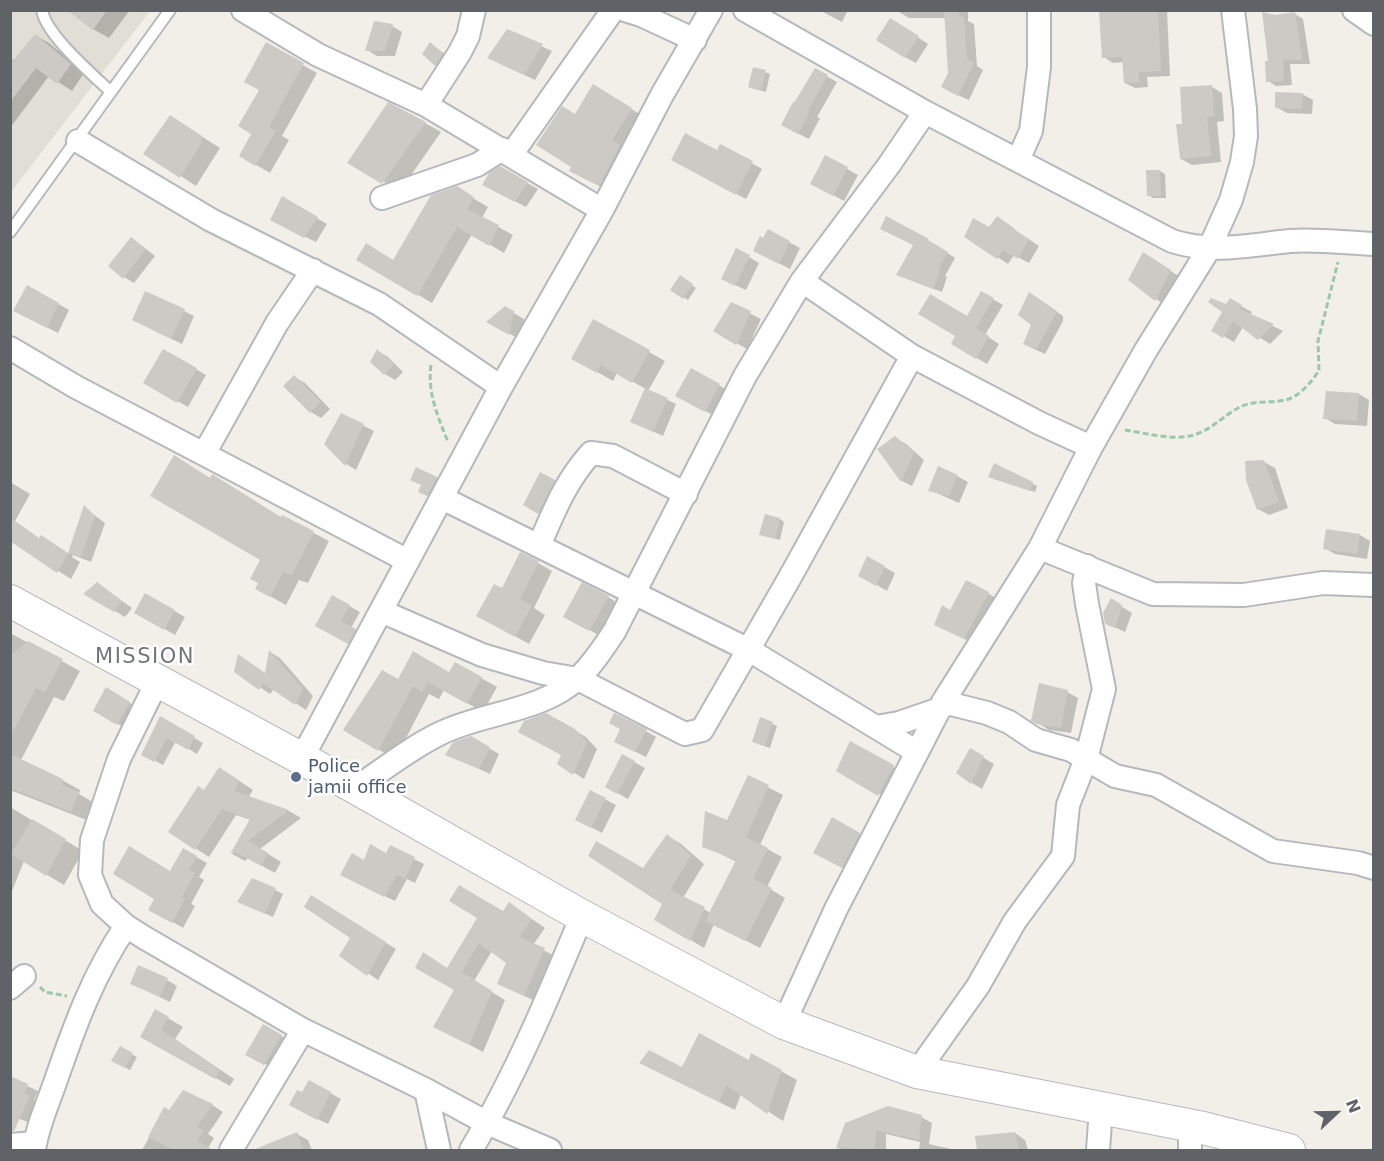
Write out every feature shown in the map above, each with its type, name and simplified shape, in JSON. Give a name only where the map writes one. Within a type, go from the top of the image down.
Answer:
[{"type":"main road","points":[[10,601],[356,788],[582,916],[784,1023],[917,1072],[1101,1108],[1190,1138],[1203,1128],[1289,1150]]},
{"type":"street","points":[[243,10],[318,55],[426,105],[602,210]]},
{"type":"street","points":[[426,105],[460,52],[468,36],[474,10]]},
{"type":"street","points":[[382,198],[477,165],[507,152],[613,10]]},
{"type":"street","points":[[625,10],[695,40]]},
{"type":"street","points":[[302,759],[501,387],[602,210],[662,95],[711,10]]},
{"type":"street","points":[[746,10],[925,111],[1172,242],[1209,249],[1290,241],[1374,244]]},
{"type":"street","points":[[1018,160],[1031,131],[1039,68],[1039,10]]},
{"type":"street","points":[[784,1023],[836,909],[917,752],[942,706],[1040,548],[1096,438],[1146,350],[1209,249],[1231,200],[1242,162],[1246,136],[1233,10]]},
{"type":"street","points":[[1354,10],[1374,24]]},
{"type":"street","points":[[356,788],[412,748],[442,733],[469,722],[532,704],[561,691],[578,679],[614,632],[746,376],[802,280],[890,165],[925,111]]},
{"type":"street","points":[[78,141],[211,220],[380,304],[501,387]]},
{"type":"street","points":[[204,454],[277,322],[313,270]]},
{"type":"street","points":[[802,280],[912,356],[1038,423],[1096,438]]},
{"type":"street","points":[[10,348],[76,387],[408,561]]},
{"type":"street","points":[[381,611],[482,655],[543,673],[578,679],[686,734],[702,730],[749,650],[912,356]]},
{"type":"street","points":[[538,546],[574,471],[591,453],[613,456],[686,494]]},
{"type":"street","points":[[442,498],[749,650],[917,752]]},
{"type":"street","points":[[1040,548],[1153,594],[1244,596],[1323,583],[1374,585]]},
{"type":"street","points":[[917,1072],[978,986],[1015,921],[1064,856],[1068,805],[1086,759],[1104,689],[1084,584],[1087,566]]},
{"type":"street","points":[[157,682],[119,759],[92,840],[90,875],[102,904],[126,926],[303,1030],[426,1090],[487,1123],[550,1150]]},
{"type":"street","points":[[876,727],[899,723],[942,706],[987,713],[1009,722],[1036,740],[1071,750],[1115,776],[1156,785],[1273,851],[1358,863],[1374,868]]},
{"type":"street","points":[[471,1150],[487,1123],[558,973],[582,916]]},
{"type":"street","points":[[10,1145],[34,1147],[87,994],[106,954],[126,926]]},
{"type":"street","points":[[237,1147],[303,1030]]},
{"type":"street","points":[[426,1090],[439,1150]]},
{"type":"street","points":[[1098,1150],[1101,1108]]},
{"type":"lane","points":[[42,10],[43,20],[59,40],[111,92]]},
{"type":"lane","points":[[10,232],[78,141],[170,10]]},
{"type":"path","points":[[1096,438],[1192,435],[1215,425],[1239,407],[1289,399],[1301,391],[1319,370],[1318,341],[1344,243]]},
{"type":"path","points":[[435,342],[429,378],[432,395],[437,417],[458,467]]},
{"type":"path","points":[[17,982],[45,992],[69,996],[87,994]]},
{"type":"shaded area","points":[[11,11],[150,11],[11,192]]},
{"type":"building","points":[[67,10],[107,10],[93,30]]},
{"type":"building","points":[[944,10],[959,10],[959,17],[964,17],[967,59],[974,63],[958,96],[941,87],[948,73]]},
{"type":"building","points":[[1099,10],[1158,10],[1161,71],[1139,72],[1139,83],[1124,83],[1122,57],[1102,58]]},
{"type":"building","points":[[1262,12],[1275,15],[1295,12],[1302,60],[1283,60],[1284,81],[1266,82],[1265,61],[1268,61]]},
{"type":"building","points":[[890,18],[919,36],[905,58],[876,40]]},
{"type":"building","points":[[374,21],[393,24],[385,51],[365,51]]},
{"type":"building","points":[[507,29],[543,44],[524,75],[487,58]]},
{"type":"building","points":[[35,34],[71,64],[57,84],[36,68],[10,102],[10,64]]},
{"type":"building","points":[[266,42],[304,63],[269,127],[276,131],[255,166],[239,156],[251,134],[238,126],[259,90],[244,82]]},
{"type":"building","points":[[430,42],[443,53],[435,66],[422,54]]},
{"type":"building","points":[[753,67],[766,70],[761,91],[748,87]]},
{"type":"building","points":[[815,68],[828,75],[808,110],[810,111],[798,134],[781,125]]},
{"type":"building","points":[[593,84],[632,108],[612,140],[620,145],[599,186],[569,171],[571,167],[536,145],[562,106],[575,114]]},
{"type":"building","points":[[1212,85],[1214,116],[1207,117],[1211,156],[1180,159],[1176,124],[1182,124],[1180,87]]},
{"type":"building","points":[[1275,92],[1303,93],[1302,109],[1275,108]]},
{"type":"building","points":[[388,102],[426,122],[382,184],[347,163]]},
{"type":"building","points":[[170,115],[202,136],[202,142],[180,178],[143,154]]},
{"type":"building","points":[[685,133],[717,150],[720,144],[753,161],[736,195],[671,160]]},
{"type":"building","points":[[825,155],[848,167],[833,196],[810,184]]},
{"type":"building","points":[[500,166],[528,182],[515,202],[482,185],[489,173]]},
{"type":"building","points":[[1146,170],[1160,170],[1161,196],[1147,196]]},
{"type":"building","points":[[457,186],[474,197],[467,209],[499,225],[489,246],[457,227],[417,296],[356,260],[366,243],[393,260],[431,195]]},
{"type":"building","points":[[282,196],[318,217],[304,238],[270,220]]},
{"type":"building","points":[[886,216],[948,252],[938,270],[940,271],[933,289],[896,275],[913,245],[880,229]]},
{"type":"building","points":[[997,216],[1029,239],[1018,259],[1003,250],[997,259],[964,237],[973,218],[989,227]]},
{"type":"building","points":[[768,229],[790,241],[779,264],[753,251],[760,236],[763,238]]},
{"type":"building","points":[[131,237],[146,249],[123,279],[108,266]]},
{"type":"building","points":[[736,248],[750,255],[735,286],[721,279]]},
{"type":"building","points":[[1143,252],[1171,270],[1155,301],[1128,280]]},
{"type":"building","points":[[680,275],[693,284],[683,299],[670,290]]},
{"type":"building","points":[[27,285],[59,303],[47,328],[13,311]]},
{"type":"building","points":[[145,291],[185,309],[171,339],[132,320]]},
{"type":"building","points":[[981,291],[994,298],[976,328],[989,336],[976,359],[951,344],[955,336],[918,314],[930,294],[967,316]]},
{"type":"building","points":[[1029,292],[1057,311],[1036,350],[1023,344],[1031,325],[1018,315]]},
{"type":"building","points":[[1211,298],[1226,304],[1230,298],[1242,305],[1239,309],[1274,324],[1258,340],[1233,321],[1223,338],[1211,331],[1222,312],[1208,302]]},
{"type":"building","points":[[731,302],[751,311],[736,345],[713,331]]},
{"type":"building","points":[[505,306],[514,311],[509,335],[486,322]]},
{"type":"building","points":[[593,319],[650,350],[632,383],[601,365],[597,373],[571,359]]},
{"type":"building","points":[[163,349],[197,368],[177,403],[143,383]]},
{"type":"building","points":[[377,349],[394,365],[384,375],[370,362]]},
{"type":"building","points":[[691,368],[720,384],[705,412],[675,396]]},
{"type":"building","points":[[294,375],[321,402],[310,413],[283,386]]},
{"type":"building","points":[[645,388],[668,398],[653,432],[630,422]]},
{"type":"building","points":[[1326,391],[1359,393],[1357,421],[1323,419]]},
{"type":"building","points":[[341,413],[364,424],[345,466],[324,444]]},
{"type":"building","points":[[895,436],[914,453],[901,482],[877,449]]},
{"type":"building","points":[[174,455],[210,478],[212,474],[281,517],[282,515],[314,531],[292,575],[283,572],[270,597],[255,589],[258,583],[250,579],[260,560],[150,496]]},
{"type":"building","points":[[1264,460],[1279,502],[1257,510],[1246,480],[1245,461]]},
{"type":"building","points":[[994,463],[1033,482],[1030,491],[988,477]]},
{"type":"building","points":[[938,466],[958,475],[949,496],[928,491]]},
{"type":"building","points":[[416,467],[437,477],[427,496],[418,492],[421,485],[410,480]]},
{"type":"building","points":[[540,472],[555,480],[538,514],[523,505]]},
{"type":"building","points":[[84,505],[95,516],[81,557],[68,553]]},
{"type":"building","points":[[765,514],[780,518],[775,539],[759,535]]},
{"type":"building","points":[[10,518],[39,538],[41,535],[68,553],[57,573],[10,541]]},
{"type":"building","points":[[1326,529],[1360,534],[1357,554],[1323,549]]},
{"type":"building","points":[[520,552],[539,561],[520,599],[532,605],[515,637],[476,616],[494,584],[502,588]]},
{"type":"building","points":[[867,556],[885,566],[876,586],[858,576]]},
{"type":"building","points":[[966,580],[989,592],[964,639],[934,625],[942,605],[950,610]]},
{"type":"building","points":[[97,582],[122,601],[114,612],[83,594]]},
{"type":"building","points":[[582,582],[609,596],[589,631],[563,617]]},
{"type":"building","points":[[145,593],[175,610],[164,630],[134,613]]},
{"type":"building","points":[[332,595],[350,605],[341,621],[356,629],[348,644],[315,626]]},
{"type":"building","points":[[1111,598],[1122,605],[1115,628],[1105,624],[1103,613]]},
{"type":"building","points":[[28,641],[63,659],[45,692],[36,688],[10,737],[10,656]]},
{"type":"building","points":[[269,650],[303,689],[295,705],[263,683],[259,690],[234,672],[238,654],[265,673]]},
{"type":"building","points":[[413,651],[449,672],[455,662],[482,677],[467,704],[428,682],[422,692],[413,686],[378,751],[343,730],[382,670],[398,679]]},
{"type":"building","points":[[1039,683],[1068,690],[1061,728],[1031,721]]},
{"type":"building","points":[[106,687],[130,702],[117,725],[93,711]]},
{"type":"building","points":[[546,713],[575,729],[587,742],[573,775],[557,764],[561,755],[518,732],[524,721]]},
{"type":"building","points":[[614,713],[647,729],[635,752],[614,742],[620,729],[609,723]]},
{"type":"building","points":[[160,716],[195,736],[188,750],[167,738],[154,762],[141,755]]},
{"type":"building","points":[[760,717],[773,722],[765,746],[752,742]]},
{"type":"building","points":[[471,736],[490,747],[479,769],[445,755],[453,742]]},
{"type":"building","points":[[850,741],[894,765],[878,796],[836,771]]},
{"type":"building","points":[[970,748],[984,756],[971,784],[956,773]]},
{"type":"building","points":[[10,754],[63,779],[62,785],[79,792],[71,812],[10,788]]},
{"type":"building","points":[[622,754],[635,761],[617,794],[605,787]]},
{"type":"building","points":[[219,767],[240,781],[234,791],[289,810],[248,841],[268,853],[261,866],[234,851],[230,854],[250,819],[222,809],[195,850],[168,832],[198,786],[204,790]]},
{"type":"building","points":[[748,775],[769,785],[746,837],[768,848],[753,879],[772,888],[745,941],[705,921],[736,860],[702,847],[705,811],[727,820]]},
{"type":"building","points":[[590,790],[606,798],[591,828],[575,820]]},
{"type":"building","points":[[832,817],[860,833],[842,868],[813,853]]},
{"type":"building","points":[[32,819],[66,839],[46,876],[11,854]]},
{"type":"building","points":[[667,834],[691,855],[670,890],[705,907],[690,941],[654,920],[662,904],[588,856],[596,841],[643,868]]},
{"type":"building","points":[[370,844],[386,853],[390,845],[415,857],[405,879],[397,875],[384,897],[340,875],[352,853],[364,860]]},
{"type":"building","points":[[129,846],[170,871],[183,848],[197,856],[189,870],[195,873],[172,923],[148,910],[154,899],[113,874]]},
{"type":"building","points":[[252,878],[276,888],[265,914],[237,902]]},
{"type":"building","points":[[459,885],[503,911],[509,902],[532,919],[519,937],[545,948],[524,996],[497,984],[506,963],[479,943],[462,972],[492,991],[469,1045],[433,1027],[454,990],[415,968],[423,952],[447,968],[477,918],[449,901]]},
{"type":"building","points":[[311,895],[386,942],[367,976],[339,956],[350,938],[304,907]]},
{"type":"building","points":[[138,965],[168,978],[160,997],[130,984]]},
{"type":"building","points":[[155,1009],[169,1017],[161,1030],[220,1070],[215,1079],[140,1037]]},
{"type":"building","points":[[263,1024],[282,1035],[264,1065],[245,1055]]},
{"type":"building","points":[[699,1033],[749,1060],[751,1053],[782,1070],[767,1114],[726,1085],[719,1102],[639,1063],[649,1050],[682,1067]]},
{"type":"building","points":[[120,1046],[133,1053],[125,1068],[111,1061]]},
{"type":"building","points":[[10,1076],[28,1084],[24,1093],[30,1096],[14,1131],[10,1131]]},
{"type":"building","points":[[309,1080],[331,1092],[317,1120],[289,1105],[297,1090],[302,1092]]},
{"type":"building","points":[[183,1090],[213,1104],[197,1127],[204,1130],[197,1140],[213,1150],[174,1150],[148,1137],[164,1107],[169,1110]]},
{"type":"building","points":[[888,1106],[922,1115],[919,1140],[876,1130],[875,1150],[836,1148],[845,1123]]},
{"type":"building","points":[[297,1132],[304,1150],[253,1150]]},
{"type":"building","points":[[1015,1132],[1019,1150],[977,1150],[975,1136]]},
{"type":"place","name":"Police jamii office","points":[[296,777]]},
{"type":"district","name":"MISSION","points":[[145,658]]}]
